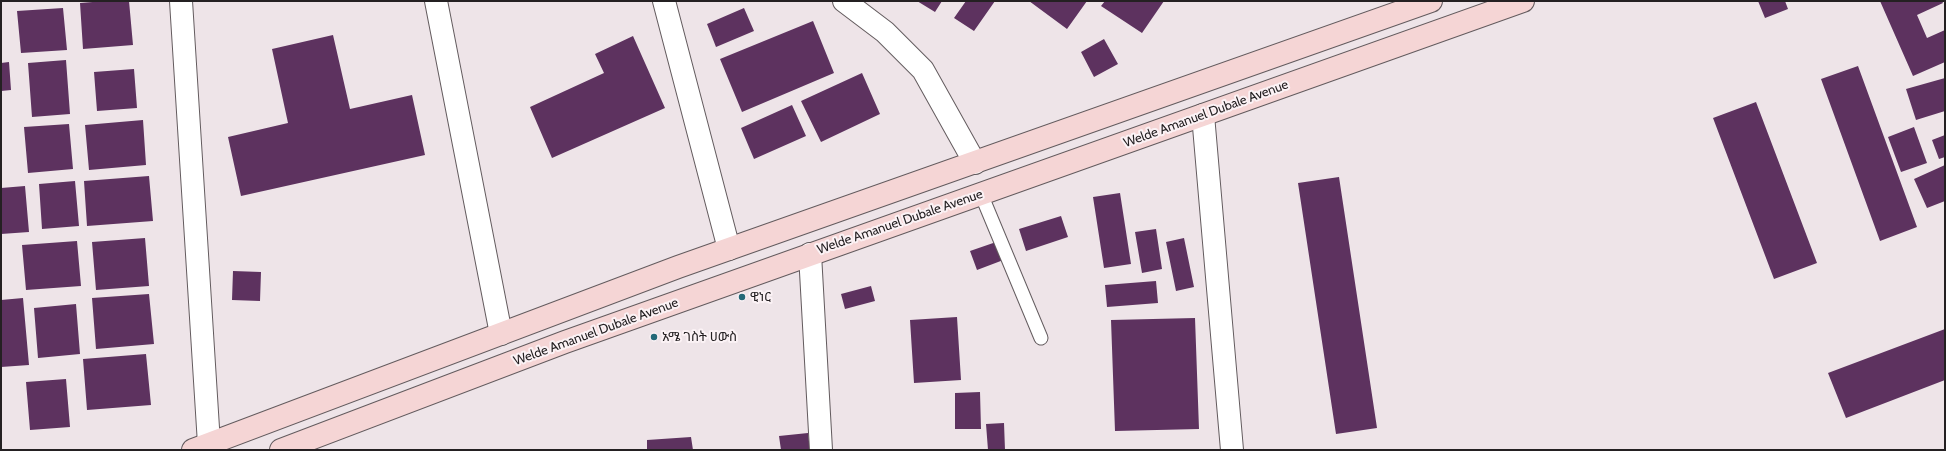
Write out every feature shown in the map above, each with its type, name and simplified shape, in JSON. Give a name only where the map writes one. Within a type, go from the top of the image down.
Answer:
[{"type":"main road","points":[[201,447],[729,249],[1431,1]]},
{"type":"main road","name":"Welde Amanuel Dubale Avenue","points":[[281,450],[565,342],[1523,1]]},
{"type":"street","points":[[181,1],[201,447]]},
{"type":"street","points":[[436,1],[501,334]]},
{"type":"street","points":[[664,1],[729,249]]},
{"type":"street","points":[[844,1],[885,32],[923,70],[975,163]]},
{"type":"street","points":[[1203,115],[1232,450]]},
{"type":"street","points":[[810,254],[821,450]]},
{"type":"lane","points":[[981,194],[1041,338]]},
{"type":"building","points":[[129,1],[133,45],[83,49],[80,3]]},
{"type":"building","points":[[917,1],[942,1],[935,12]]},
{"type":"building","points":[[966,1],[995,1],[974,31],[954,18]]},
{"type":"building","points":[[1029,1],[1087,1],[1067,29]]},
{"type":"building","points":[[1105,1],[1164,1],[1142,33],[1101,6]]},
{"type":"building","points":[[1758,1],[1785,1],[1788,9],[1765,18]]},
{"type":"building","points":[[1880,1],[1942,1],[1943,3],[1917,15],[1927,38],[1945,30],[1945,62],[1913,76]]},
{"type":"building","points":[[63,8],[67,50],[21,53],[17,11]]},
{"type":"building","points":[[744,8],[754,31],[716,47],[707,24]]},
{"type":"building","points":[[813,21],[834,73],[742,112],[720,59]]},
{"type":"building","points":[[333,35],[350,109],[412,95],[425,155],[241,196],[228,137],[288,123],[272,49]]},
{"type":"building","points":[[633,36],[665,108],[552,158],[530,107],[604,73],[595,54]]},
{"type":"building","points":[[1104,39],[1118,64],[1094,77],[1081,52]]},
{"type":"building","points":[[66,60],[70,114],[32,117],[28,63]]},
{"type":"building","points":[[9,62],[11,90],[1,91],[1,63]]},
{"type":"building","points":[[1858,66],[1917,227],[1880,241],[1821,79]]},
{"type":"building","points":[[134,69],[137,108],[97,111],[94,72]]},
{"type":"building","points":[[862,73],[880,114],[821,142],[801,101]]},
{"type":"building","points":[[1945,78],[1945,111],[1916,120],[1906,89]]},
{"type":"building","points":[[1756,102],[1817,263],[1774,279],[1713,118]]},
{"type":"building","points":[[792,105],[806,136],[754,159],[741,128]]},
{"type":"building","points":[[143,120],[146,165],[89,170],[85,125]]},
{"type":"building","points":[[69,124],[73,169],[28,173],[24,127]]},
{"type":"building","points":[[1914,127],[1927,163],[1901,172],[1888,137]]},
{"type":"building","points":[[1945,135],[1945,157],[1939,159],[1932,140]]},
{"type":"building","points":[[1945,165],[1945,201],[1927,208],[1914,179]]},
{"type":"building","points":[[149,176],[153,221],[87,226],[84,181]]},
{"type":"building","points":[[1339,177],[1377,428],[1336,434],[1298,183]]},
{"type":"building","points":[[75,181],[79,226],[42,229],[39,184]]},
{"type":"building","points":[[25,186],[29,232],[1,234],[1,188]]},
{"type":"building","points":[[1120,193],[1131,264],[1104,268],[1093,197]]},
{"type":"building","points":[[1061,216],[1068,237],[1026,251],[1019,229]]},
{"type":"building","points":[[1156,229],[1162,269],[1142,273],[1135,232]]},
{"type":"building","points":[[145,238],[149,286],[96,290],[92,242]]},
{"type":"building","points":[[1184,238],[1194,287],[1176,291],[1166,242]]},
{"type":"building","points":[[77,241],[81,286],[26,290],[22,245]]},
{"type":"building","points":[[999,241],[1006,259],[977,270],[970,251]]},
{"type":"building","points":[[233,271],[261,272],[260,301],[232,300]]},
{"type":"building","points":[[1156,281],[1158,303],[1107,307],[1105,285]]},
{"type":"building","points":[[871,286],[875,301],[845,309],[841,294]]},
{"type":"building","points":[[149,294],[154,344],[96,349],[92,298]]},
{"type":"building","points":[[23,298],[29,365],[1,367],[1,300]]},
{"type":"building","points":[[76,304],[80,354],[38,358],[34,308]]},
{"type":"building","points":[[957,317],[961,380],[914,383],[910,320]]},
{"type":"building","points":[[1195,318],[1199,429],[1115,431],[1111,320]]},
{"type":"building","points":[[1945,329],[1945,380],[1846,418],[1828,373]]},
{"type":"building","points":[[146,354],[151,405],[87,410],[83,359]]},
{"type":"building","points":[[66,379],[70,427],[30,430],[26,382]]},
{"type":"building","points":[[980,392],[981,429],[955,429],[955,393]]},
{"type":"building","points":[[1004,423],[1005,450],[988,450],[986,424]]},
{"type":"building","points":[[808,433],[810,450],[781,450],[779,436]]},
{"type":"building","points":[[691,437],[693,450],[647,450],[647,440]]},
{"type":"place","name":"ዊነር","points":[[742,297]]},
{"type":"place","name":"አሜ ገስት ሀውስ","points":[[654,337]]}]
